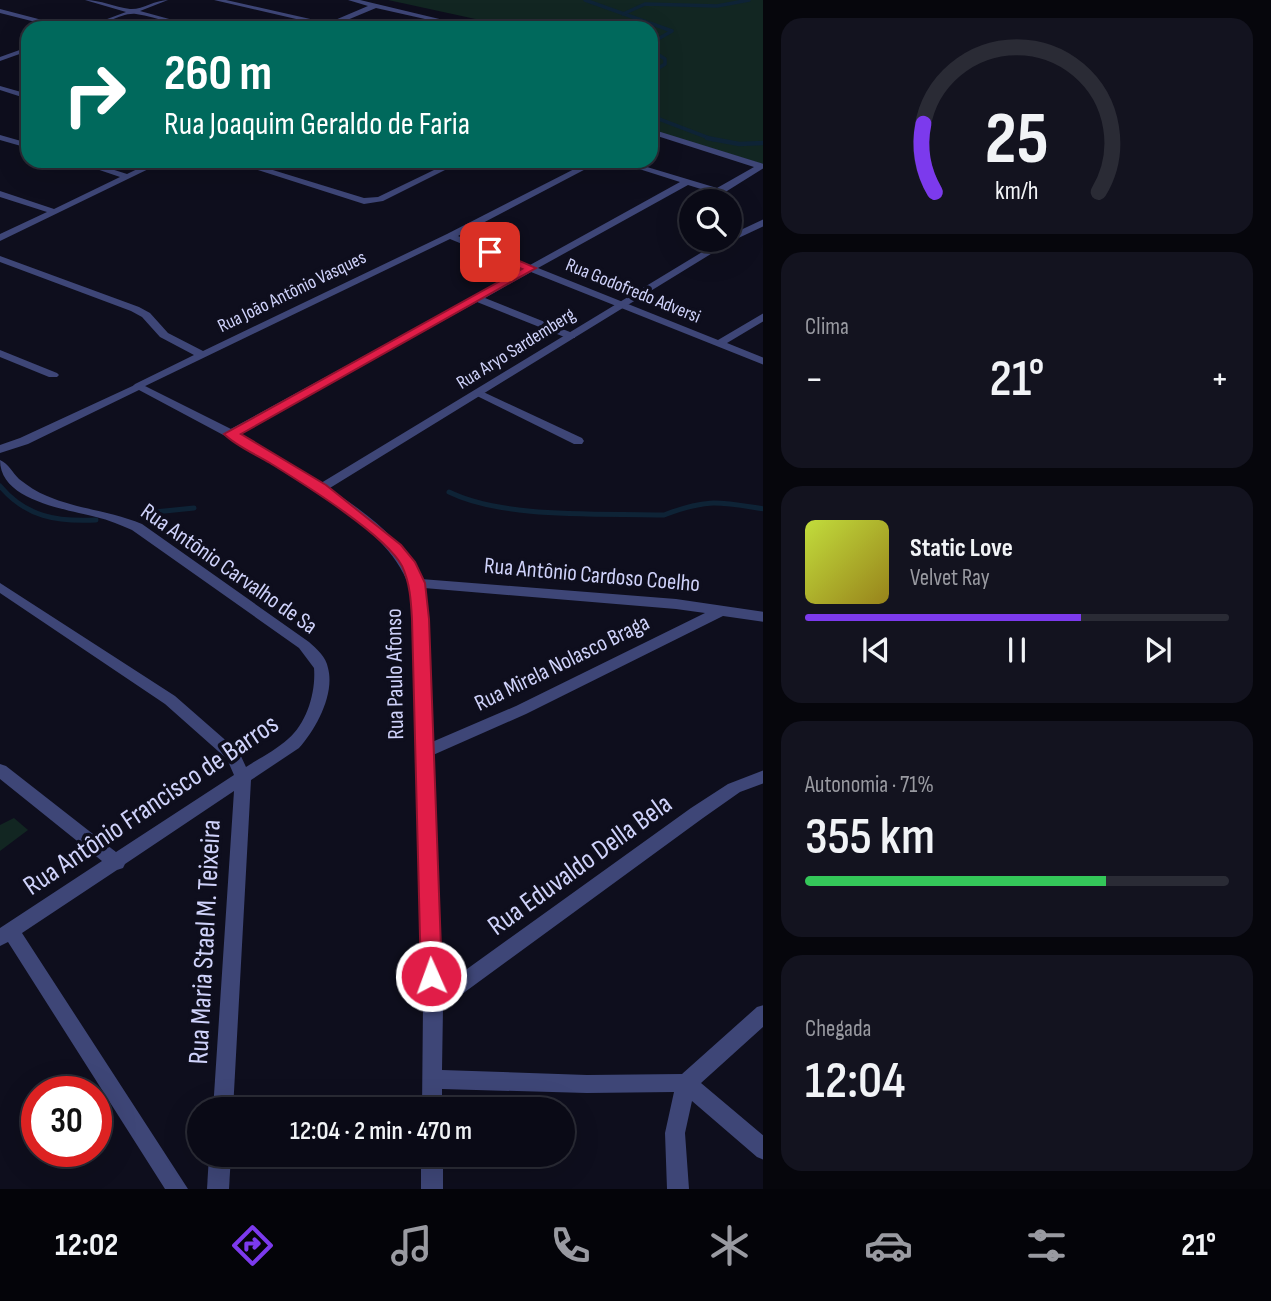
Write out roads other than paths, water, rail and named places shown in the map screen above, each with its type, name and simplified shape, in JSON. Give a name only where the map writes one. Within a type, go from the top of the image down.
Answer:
[{"type":"street","points":[[88,0],[172,21]]},
{"type":"street","points":[[105,21],[165,0]]},
{"type":"street","points":[[217,0],[302,21]]},
{"type":"street","points":[[351,0],[442,21]]},
{"type":"street","points":[[340,21],[376,5]]},
{"type":"street","points":[[0,11],[39,21]]},
{"type":"street","points":[[0,47],[21,53]]},
{"type":"street","points":[[0,59],[21,51]]},
{"type":"street","points":[[2,89],[21,90]]},
{"type":"street","points":[[2,89],[21,95]]},
{"type":"street","points":[[639,168],[711,191],[724,189],[761,166],[658,134]]},
{"type":"street","points":[[0,137],[21,144]]},
{"type":"street","points":[[99,168],[128,177]]},
{"type":"street","points":[[0,239],[147,168]]},
{"type":"street","points":[[256,168],[354,200],[380,199],[441,169]]},
{"type":"street","points":[[437,168],[441,169]]},
{"type":"street","name":"Rua João Antônio Vasques","points":[[0,449],[24,441],[139,386],[450,236],[583,168]]},
{"type":"street","points":[[231,434],[685,183]]},
{"type":"street","points":[[0,194],[55,212]]},
{"type":"street","name":"Rua Aryo Sardemberg","points":[[742,233],[763,222]]},
{"type":"street","name":"Rua Godofredo Adversi","points":[[450,236],[763,362]]},
{"type":"street","name":"Rua Aryo Sardemberg","points":[[321,488],[708,252]]},
{"type":"street","points":[[0,259],[135,309],[146,315],[164,335],[202,355]]},
{"type":"street","points":[[476,298],[571,335]]},
{"type":"street","points":[[719,344],[763,317]]},
{"type":"street","points":[[0,353],[53,375]]},
{"type":"street","name":"Rua Paulo Afonso","points":[[139,386],[231,434],[321,488],[395,548],[408,562],[417,583],[421,619],[423,753],[433,1004],[432,1097]]},
{"type":"street","points":[[479,393],[578,441]]},
{"type":"street","name":"Rua Antônio Carvalho de Sa","points":[[0,464],[20,487],[35,497],[60,506],[123,520],[137,527],[304,645],[317,658],[322,671],[316,703]]},
{"type":"street","name":"Rua Antônio Cardoso Coelho","points":[[417,583],[676,604],[763,617]]},
{"type":"street","points":[[0,587],[170,700],[233,756],[243,778]]},
{"type":"street","name":"Rua Mirela Nolasco Braga","points":[[423,753],[522,710],[721,611]]},
{"type":"street","name":"Rua Antônio Francisco de Barros","points":[[5,934],[117,863],[302,736],[313,718],[316,703]]},
{"type":"street","points":[[0,770],[117,863]]},
{"type":"street","name":"Rua Eduvaldo Della Bela","points":[[433,1004],[697,813],[734,788],[763,776]]},
{"type":"street","name":"Rua Maria Stael M. Teixeira","points":[[224,1097],[243,778]]},
{"type":"street","points":[[5,934],[177,1189]]},
{"type":"street","points":[[678,1189],[675,1133],[686,1083],[763,1014]]},
{"type":"street","points":[[432,1079],[587,1084],[686,1083],[763,1149]]},
{"type":"street","points":[[218,1189],[219,1167]]},
{"type":"street","points":[[432,1167],[432,1189]]},
{"type":"waterway","points":[[585,0],[624,14]]},
{"type":"waterway","points":[[624,14],[645,4],[717,6],[749,0]]},
{"type":"waterway","points":[[624,14],[644,21]]},
{"type":"waterway","points":[[658,26],[672,31],[658,39]]},
{"type":"waterway","points":[[658,54],[665,59],[665,64],[658,68]]},
{"type":"waterway","points":[[658,116],[659,119],[710,139]]},
{"type":"waterway","points":[[710,139],[739,144],[763,143]]},
{"type":"waterway","points":[[0,486],[20,505],[43,515],[68,520],[96,520]]},
{"type":"waterway","points":[[449,492],[497,507],[554,513],[664,515],[692,506],[714,503],[763,509]]},
{"type":"waterway","points":[[145,513],[194,508]]}]
